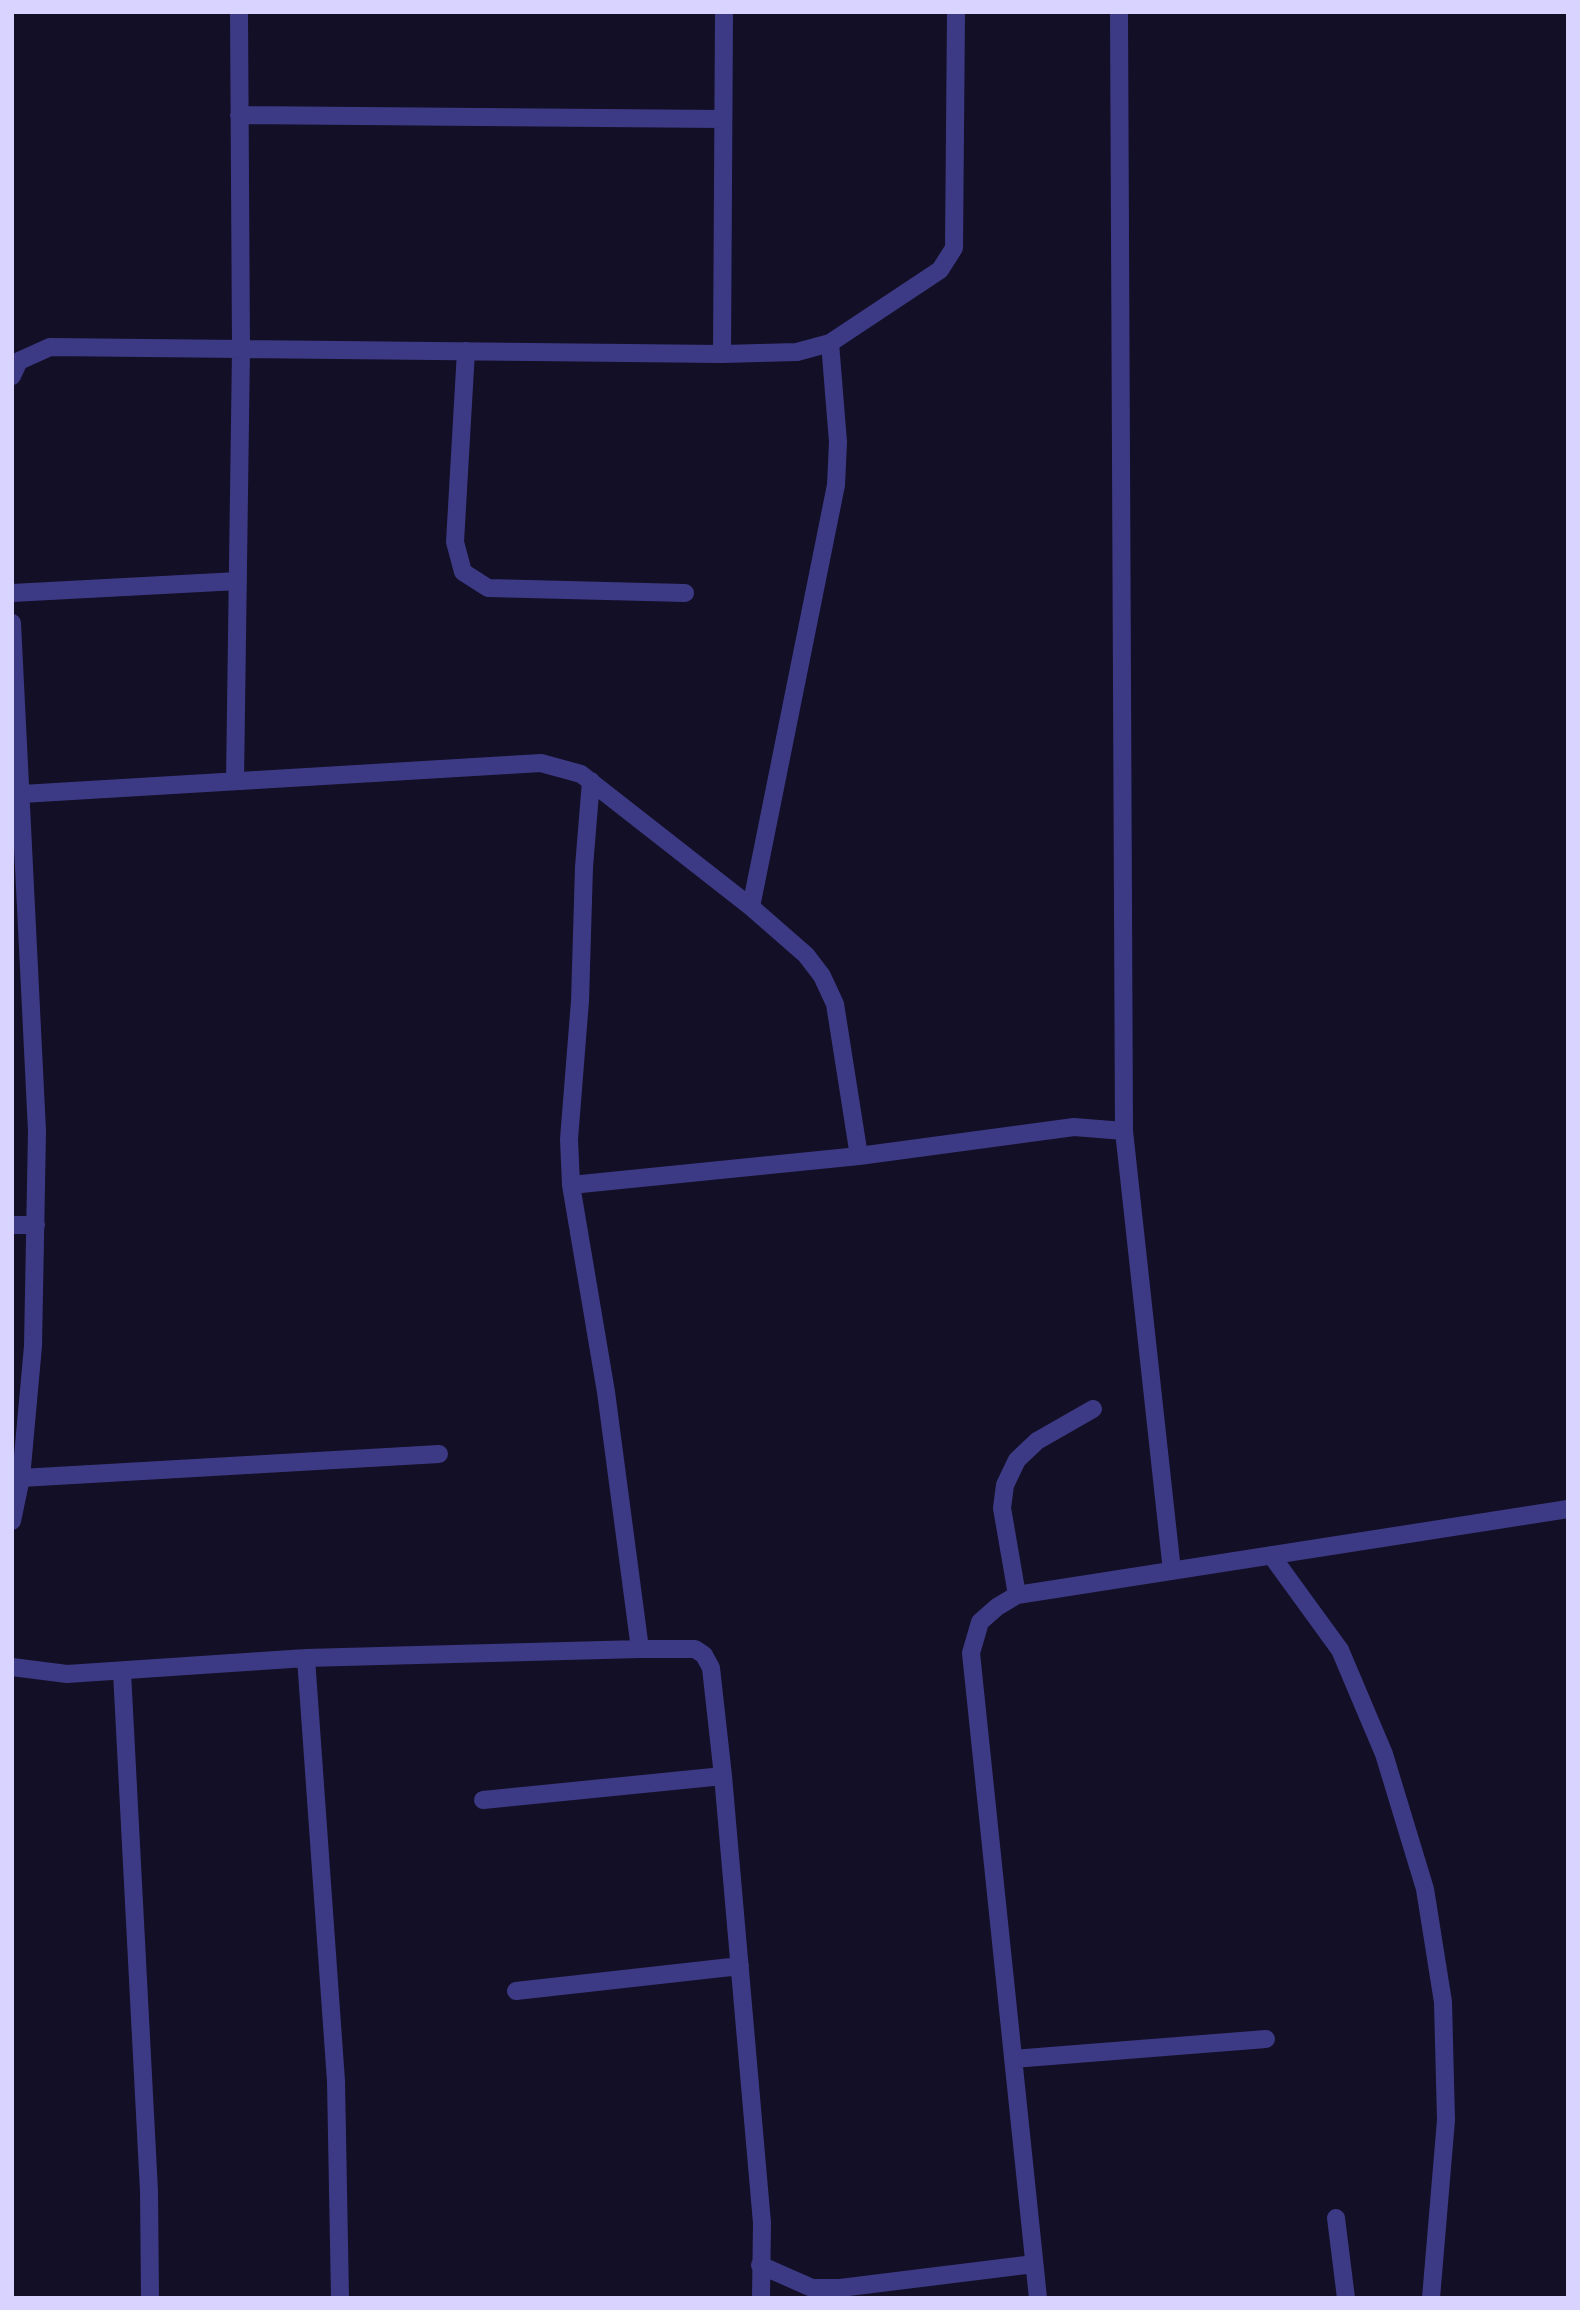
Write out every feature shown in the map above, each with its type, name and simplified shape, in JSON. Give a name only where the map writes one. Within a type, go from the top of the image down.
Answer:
[{"type":"street","points":[[236,781],[241,349],[239,12]]},
{"type":"street","points":[[722,354],[723,12]]},
{"type":"street","points":[[12,376],[19,361],[50,347],[722,354],[797,352],[830,343],[940,270],[954,248],[956,12]]},
{"type":"street","points":[[1119,12],[1124,1131],[1172,1571]]},
{"type":"street","points":[[239,115],[723,119]]},
{"type":"street","points":[[751,907],[836,485],[838,442],[830,343]]},
{"type":"street","points":[[466,351],[456,542],[463,572],[488,588],[685,593]]},
{"type":"street","points":[[12,593],[238,581]]},
{"type":"street","points":[[12,624],[37,1130],[33,1346],[21,1478],[12,1521]]},
{"type":"street","points":[[22,794],[541,763],[581,774],[751,907],[806,955],[822,976],[835,1004],[859,1156]]},
{"type":"street","points":[[591,781],[584,867],[580,1001],[569,1139],[571,1185],[606,1392],[640,1649]]},
{"type":"street","points":[[571,1185],[859,1156],[1074,1127],[1124,1131]]},
{"type":"street","points":[[12,1225],[36,1225]]},
{"type":"street","points":[[1017,1595],[1002,1508],[1005,1485],[1017,1460],[1037,1441],[1093,1409]]},
{"type":"street","points":[[21,1478],[439,1454]]},
{"type":"street","points":[[1038,2298],[971,1653],[980,1622],[1017,1595],[1568,1509]]},
{"type":"street","points":[[1271,1555],[1340,1650],[1384,1754],[1425,1889],[1443,2002],[1446,2120],[1432,2298]]},
{"type":"street","points":[[12,1667],[67,1674],[306,1658],[640,1649],[695,1649],[704,1655],[711,1668],[740,1966],[762,2223],[761,2298]]},
{"type":"street","points":[[306,1658],[336,2081],[340,2298]]},
{"type":"street","points":[[122,1672],[148,2151],[150,2298]]},
{"type":"street","points":[[483,1800],[723,1776]]},
{"type":"street","points":[[516,1991],[740,1966]]},
{"type":"street","points":[[1013,2059],[1266,2039]]},
{"type":"street","points":[[1336,2218],[1346,2298]]},
{"type":"street","points":[[760,2265],[812,2288],[840,2288],[1034,2264]]}]
